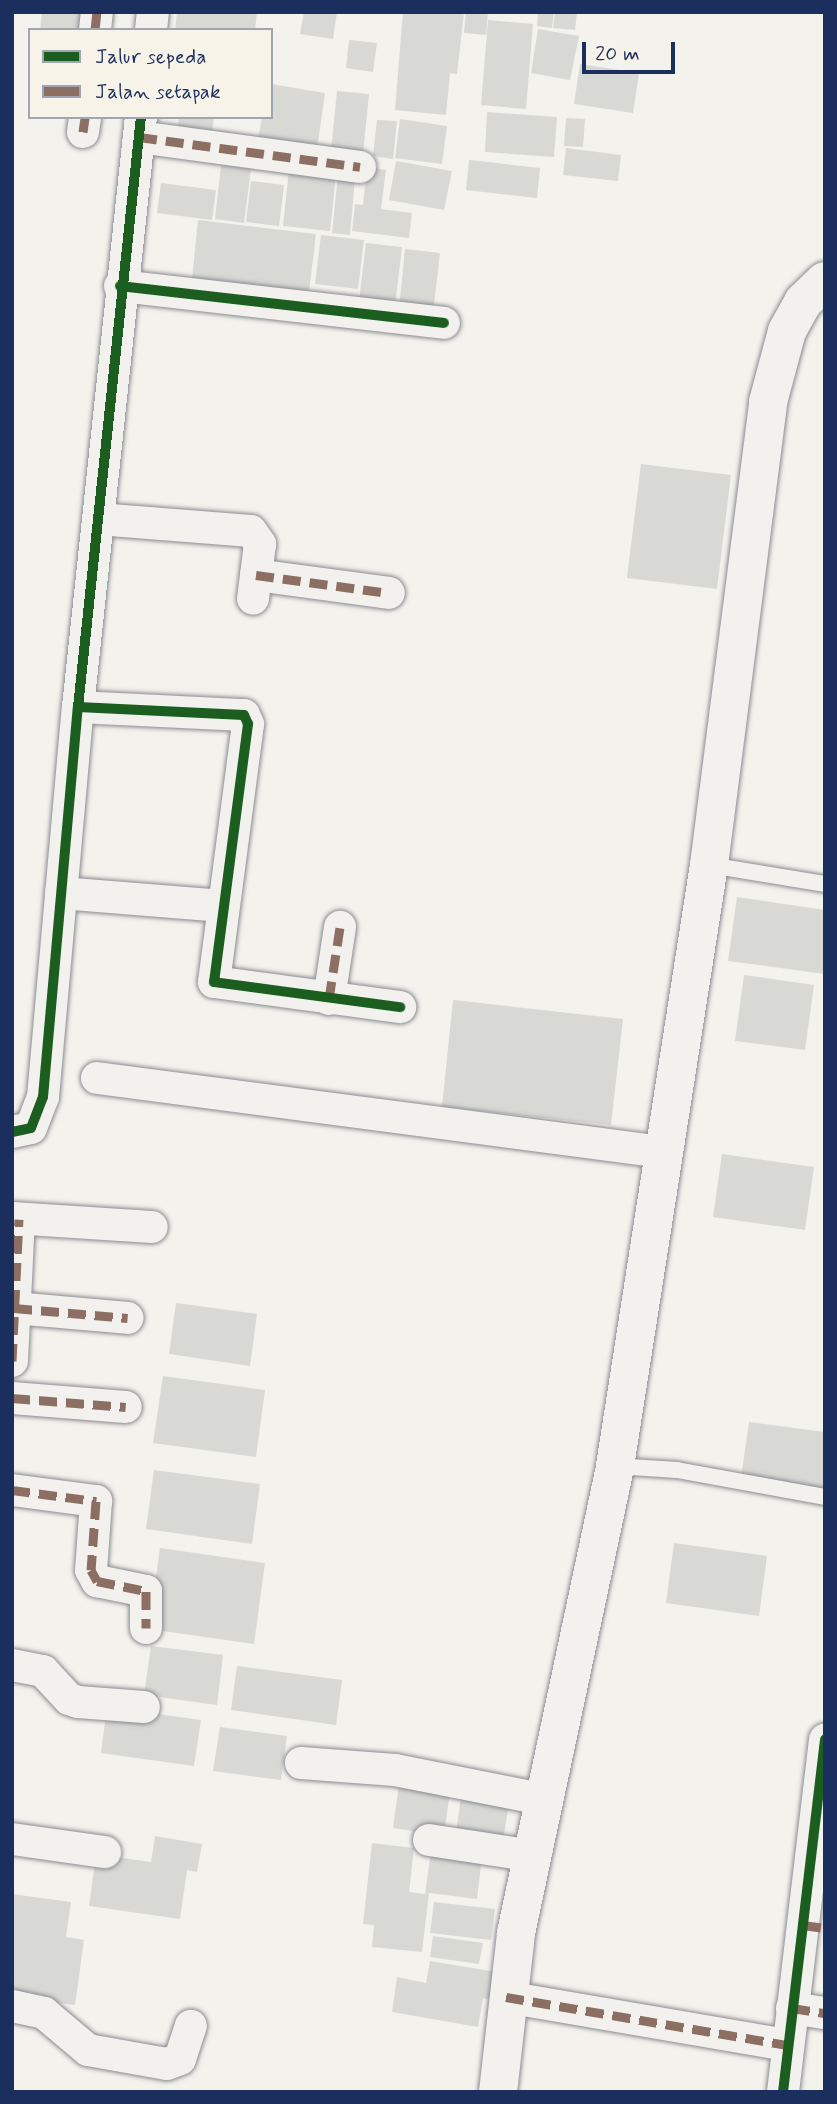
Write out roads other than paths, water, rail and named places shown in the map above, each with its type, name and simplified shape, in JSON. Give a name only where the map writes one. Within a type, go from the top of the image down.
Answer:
[{"type":"main road","points":[[498,2092],[506,1997],[534,1856],[542,1798],[615,1466],[709,864],[768,402],[786,331],[803,302],[825,281]]},
{"type":"street","points":[[12,1132],[31,1128],[43,1097],[78,707],[140,127],[360,167]]},
{"type":"street","points":[[121,286],[444,323]]},
{"type":"street","points":[[98,519],[251,531],[260,544],[255,587],[388,593]]},
{"type":"street","points":[[78,707],[244,715],[248,724],[214,982],[400,1007]]},
{"type":"street","points":[[61,893],[222,906]]},
{"type":"street","points":[[329,999],[340,927]]},
{"type":"street","points":[[97,1078],[663,1152]]},
{"type":"street","points":[[12,1361],[16,1219],[152,1227]]},
{"type":"street","points":[[14,1308],[128,1318]]},
{"type":"street","points":[[12,1398],[126,1407]]},
{"type":"street","points":[[12,1490],[96,1501],[91,1570],[97,1581],[146,1591],[146,1628]]},
{"type":"street","points":[[12,1665],[43,1671],[69,1699],[78,1702],[144,1707]]},
{"type":"street","points":[[783,2092],[792,2008],[814,1927],[825,1739]]},
{"type":"street","points":[[301,1763],[395,1770],[542,1798]]},
{"type":"street","points":[[12,1839],[105,1852]]},
{"type":"street","points":[[429,1840],[534,1856]]},
{"type":"street","points":[[506,1997],[788,2045]]},
{"type":"street","points":[[12,2006],[44,2013],[88,2050],[166,2064],[180,2059],[191,2026]]},
{"type":"street","points":[[792,2008],[825,2013]]},
{"type":"lane","points":[[709,864],[825,884]]},
{"type":"lane","points":[[615,1466],[677,1470],[825,1497]]}]
